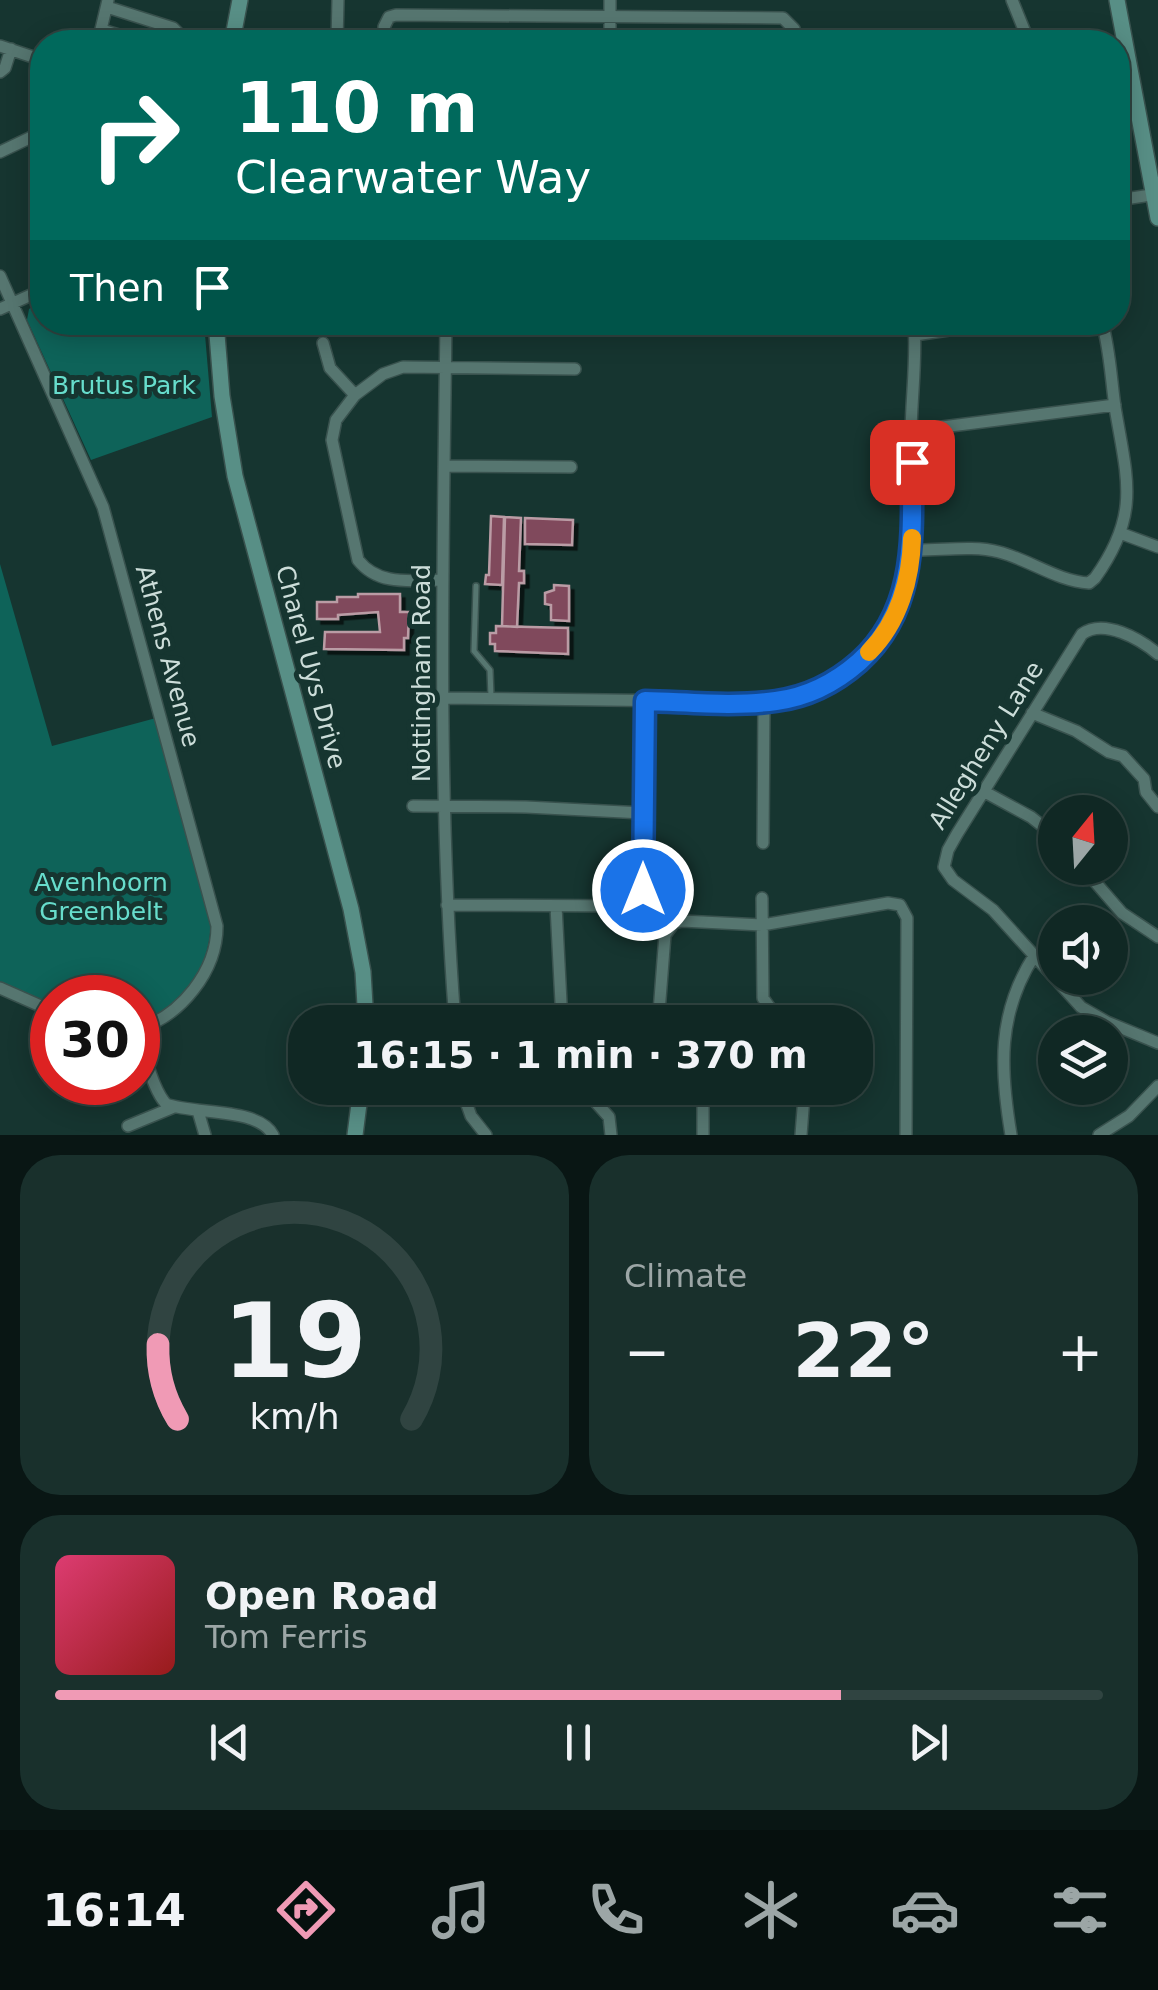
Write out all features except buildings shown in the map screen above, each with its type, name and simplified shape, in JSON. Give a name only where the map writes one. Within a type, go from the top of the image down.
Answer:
[{"type":"main road","points":[[234,30],[240,0]]},
{"type":"main road","points":[[1117,0],[1123,30]]},
{"type":"main road","points":[[1130,66],[1158,218]]},
{"type":"main road","name":"Charel Uys Drive","points":[[217,335],[235,476],[352,910],[365,1005]]},
{"type":"main road","points":[[355,1135],[359,1105]]},
{"type":"street","points":[[337,30],[338,0]]},
{"type":"street","points":[[610,0],[610,30]]},
{"type":"street","points":[[1012,0],[1024,30]]},
{"type":"street","points":[[101,30],[108,3],[175,30]]},
{"type":"street","points":[[385,30],[388,17],[396,15],[783,18],[793,30]]},
{"type":"street","points":[[0,72],[5,68],[5,48],[30,56]]},
{"type":"street","points":[[0,152],[30,138]]},
{"type":"street","points":[[1130,198],[1155,194]]},
{"type":"street","name":"Athens Avenue","points":[[0,276],[6,306],[103,508],[218,926],[213,957],[203,977],[160,1018]]},
{"type":"street","points":[[6,306],[30,295]]},
{"type":"street","name":"Nottingham Road","points":[[446,335],[444,806],[446,905],[455,1005]]},
{"type":"street","points":[[443,698],[764,702],[792,698],[824,686],[846,672],[874,648],[900,604],[912,550],[915,335]]},
{"type":"street","points":[[912,550],[998,552],[1087,583],[1100,571],[1120,533],[1129,488],[1104,335]]},
{"type":"street","points":[[322,342],[330,368],[356,396]]},
{"type":"street","points":[[444,580],[382,578],[369,572],[355,553],[332,440],[336,420],[356,396],[393,369],[576,369]]},
{"type":"street","points":[[911,431],[1115,405]]},
{"type":"street","points":[[444,466],[572,467]]},
{"type":"street","points":[[1120,533],[1158,547]]},
{"type":"street","name":"Allegheny Lane","points":[[1097,1015],[1072,999],[993,910],[945,871],[948,850],[1077,641],[1090,629],[1106,628],[1158,654]]},
{"type":"street","points":[[446,905],[625,906],[636,902],[643,890],[645,701]]},
{"type":"street","points":[[764,702],[764,843]]},
{"type":"street","points":[[1032,713],[1123,756],[1144,779],[1146,792],[1158,806]]},
{"type":"street","points":[[984,791],[1038,823]]},
{"type":"street","points":[[413,806],[643,814]]},
{"type":"street","points":[[1098,885],[1122,913],[1158,938]]},
{"type":"street","points":[[762,898],[763,998],[768,1005]]},
{"type":"street","points":[[662,1005],[664,941],[674,923],[762,925],[888,903],[902,907],[907,918],[906,1135]]},
{"type":"street","points":[[556,906],[561,1005]]},
{"type":"street","points":[[1010,1135],[1004,1024],[1016,989],[1034,956]]},
{"type":"street","points":[[0,988],[30,1001]]},
{"type":"street","name":"Allegheny Lane","points":[[1128,1030],[1158,1043]]},
{"type":"street","points":[[1100,1135],[1129,1116],[1158,1086]]},
{"type":"street","points":[[160,1097],[174,1107],[260,1121],[273,1135]]},
{"type":"street","points":[[465,1105],[486,1135]]},
{"type":"street","points":[[598,1105],[608,1116],[611,1135]]},
{"type":"street","points":[[703,1105],[703,1135]]},
{"type":"street","points":[[802,1135],[804,1105]]},
{"type":"street","points":[[128,1126],[174,1107]]},
{"type":"street","points":[[198,1111],[204,1135]]},
{"type":"lane","points":[[476,586],[474,650],[490,670],[492,699]]},
{"type":"green space","name":"Brutus Park","points":[[34,335],[205,335],[212,417],[91,460]]},
{"type":"green space","name":"Avenhoorn Greenbelt","points":[[0,564],[52,746],[156,718],[210,911],[210,930],[208,948],[194,980],[160,1013],[160,975],[30,975],[30,996],[0,983]]},
{"type":"slow traffic","points":[[869,652],[900,604],[912,538]]},
{"type":"route","points":[[643,890],[645,701],[778,701],[824,686],[874,648],[895,616],[905,590],[912,550],[912,462]]}]
